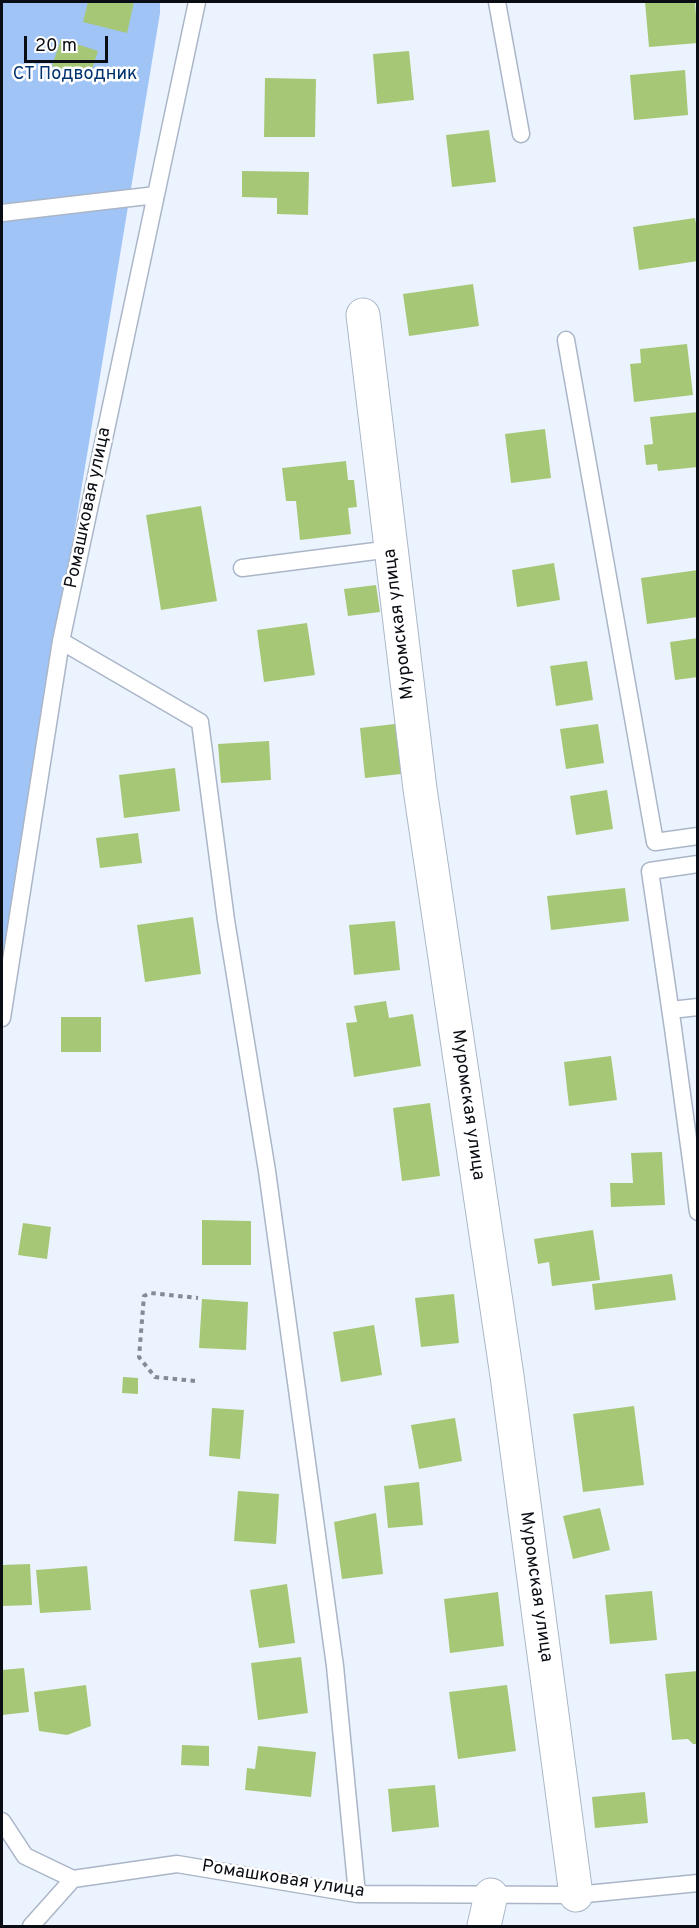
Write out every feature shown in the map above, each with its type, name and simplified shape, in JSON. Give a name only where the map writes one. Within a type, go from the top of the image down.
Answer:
[{"type":"street","name":"Муромская улица","points":[[363,315],[420,789],[508,1388],[576,1895]]},
{"type":"street","points":[[484,1926],[491,1895]]},
{"type":"lane","name":"Ромашковая улица","points":[[2,1018],[61,640],[197,2]]},
{"type":"lane","points":[[496,2],[520,134]]},
{"type":"lane","points":[[2,213],[156,195]]},
{"type":"lane","points":[[566,340],[655,842],[698,836]]},
{"type":"lane","points":[[242,568],[391,549]]},
{"type":"lane","points":[[61,640],[200,722],[226,920],[267,1171],[335,1666],[357,1894]]},
{"type":"lane","points":[[698,864],[650,871],[693,1135],[698,1212]]},
{"type":"lane","points":[[671,1010],[698,1007]]},
{"type":"lane","points":[[2,1821],[25,1856],[73,1879],[32,1926]]},
{"type":"lane","name":"Ромашковая улица","points":[[73,1879],[177,1864],[357,1894],[576,1895],[698,1883]]},
{"type":"path","points":[[195,1381],[154,1377],[139,1357],[144,1296],[150,1293],[198,1298]]},
{"type":"green space","name":"СТ Подводник","points":[[2,2],[160,2],[160,13],[2,969]]},
{"type":"building","points":[[88,2],[134,2],[127,33],[83,22]]},
{"type":"building","points":[[645,2],[695,2],[698,43],[649,47]]},
{"type":"building","points":[[61,39],[98,51],[89,78],[52,66]]},
{"type":"building","points":[[409,51],[414,100],[377,104],[373,54]]},
{"type":"building","points":[[685,70],[688,115],[634,120],[630,75]]},
{"type":"building","points":[[265,78],[316,79],[315,137],[264,137]]},
{"type":"building","points":[[489,130],[496,182],[452,187],[446,135]]},
{"type":"building","points":[[242,171],[309,172],[308,215],[277,214],[277,198],[242,197]]},
{"type":"building","points":[[695,218],[698,234],[698,261],[639,270],[633,227]]},
{"type":"building","points":[[473,284],[479,326],[409,336],[403,294]]},
{"type":"building","points":[[687,344],[693,395],[634,402],[630,364],[641,363],[640,349]]},
{"type":"building","points":[[698,412],[698,467],[658,471],[657,464],[646,465],[644,445],[653,444],[650,417]]},
{"type":"building","points":[[545,429],[551,478],[511,483],[505,434]]},
{"type":"building","points":[[346,461],[348,480],[354,480],[357,507],[348,508],[351,534],[300,540],[296,501],[286,501],[282,468]]},
{"type":"building","points":[[201,506],[217,601],[161,610],[146,515]]},
{"type":"building","points":[[554,563],[560,600],[517,607],[512,570]]},
{"type":"building","points":[[698,570],[698,617],[647,624],[641,578]]},
{"type":"building","points":[[376,585],[380,612],[348,616],[344,589]]},
{"type":"building","points":[[307,623],[315,675],[264,682],[257,630]]},
{"type":"building","points":[[698,638],[698,677],[675,680],[670,642]]},
{"type":"building","points":[[587,661],[593,700],[556,706],[550,666]]},
{"type":"building","points":[[395,724],[401,774],[365,778],[360,728]]},
{"type":"building","points":[[598,724],[604,763],[566,769],[560,729]]},
{"type":"building","points":[[269,741],[271,780],[221,783],[218,744]]},
{"type":"building","points":[[175,768],[180,811],[124,818],[119,775]]},
{"type":"building","points":[[607,790],[613,829],[576,835],[570,796]]},
{"type":"building","points":[[138,833],[142,863],[100,868],[96,838]]},
{"type":"building","points":[[625,888],[629,921],[551,930],[547,896]]},
{"type":"building","points":[[193,917],[201,974],[145,982],[137,925]]},
{"type":"building","points":[[395,921],[400,970],[354,975],[349,925]]},
{"type":"building","points":[[386,1001],[389,1018],[413,1014],[421,1066],[354,1077],[346,1023],[357,1022],[354,1006]]},
{"type":"building","points":[[61,1017],[101,1017],[101,1052],[61,1052]]},
{"type":"building","points":[[611,1056],[617,1100],[569,1106],[564,1062]]},
{"type":"building","points":[[430,1103],[440,1176],[402,1181],[393,1108]]},
{"type":"building","points":[[662,1152],[665,1205],[611,1207],[610,1183],[633,1183],[631,1153]]},
{"type":"building","points":[[202,1220],[251,1221],[251,1265],[202,1265]]},
{"type":"building","points":[[23,1223],[51,1227],[47,1259],[18,1255]]},
{"type":"building","points":[[593,1230],[600,1280],[552,1286],[549,1262],[538,1264],[534,1239]]},
{"type":"building","points":[[672,1274],[676,1300],[595,1310],[592,1284]]},
{"type":"building","points":[[454,1294],[459,1343],[421,1347],[415,1298]]},
{"type":"building","points":[[202,1299],[248,1302],[246,1350],[199,1348]]},
{"type":"building","points":[[374,1325],[382,1375],[341,1382],[333,1332]]},
{"type":"building","points":[[123,1377],[138,1378],[138,1394],[122,1393]]},
{"type":"building","points":[[634,1406],[644,1485],[583,1492],[573,1414]]},
{"type":"building","points":[[212,1408],[244,1410],[240,1459],[209,1456]]},
{"type":"building","points":[[455,1418],[462,1461],[419,1469],[411,1425]]},
{"type":"building","points":[[419,1482],[423,1525],[388,1528],[384,1486]]},
{"type":"building","points":[[238,1491],[279,1494],[276,1544],[234,1541]]},
{"type":"building","points":[[600,1508],[610,1550],[573,1559],[563,1516]]},
{"type":"building","points":[[376,1513],[383,1574],[342,1579],[334,1522]]},
{"type":"building","points":[[30,1564],[32,1605],[2,1606],[2,1565]]},
{"type":"building","points":[[87,1566],[91,1610],[40,1613],[36,1570]]},
{"type":"building","points":[[287,1584],[295,1643],[259,1648],[250,1590]]},
{"type":"building","points":[[652,1591],[657,1640],[610,1644],[605,1595]]},
{"type":"building","points":[[498,1592],[504,1646],[450,1653],[444,1599]]},
{"type":"building","points":[[301,1657],[308,1713],[258,1720],[251,1663]]},
{"type":"building","points":[[24,1668],[29,1712],[2,1715],[2,1670]]},
{"type":"building","points":[[698,1671],[698,1744],[693,1744],[688,1739],[672,1740],[665,1674]]},
{"type":"building","points":[[86,1685],[91,1726],[67,1735],[39,1731],[34,1692]]},
{"type":"building","points":[[507,1685],[516,1751],[458,1759],[449,1692]]},
{"type":"building","points":[[182,1745],[209,1746],[209,1766],[181,1765]]},
{"type":"building","points":[[258,1746],[316,1752],[311,1797],[245,1790],[247,1768],[255,1769]]},
{"type":"building","points":[[435,1785],[439,1827],[392,1832],[388,1789]]},
{"type":"building","points":[[645,1792],[648,1823],[595,1828],[592,1797]]}]
